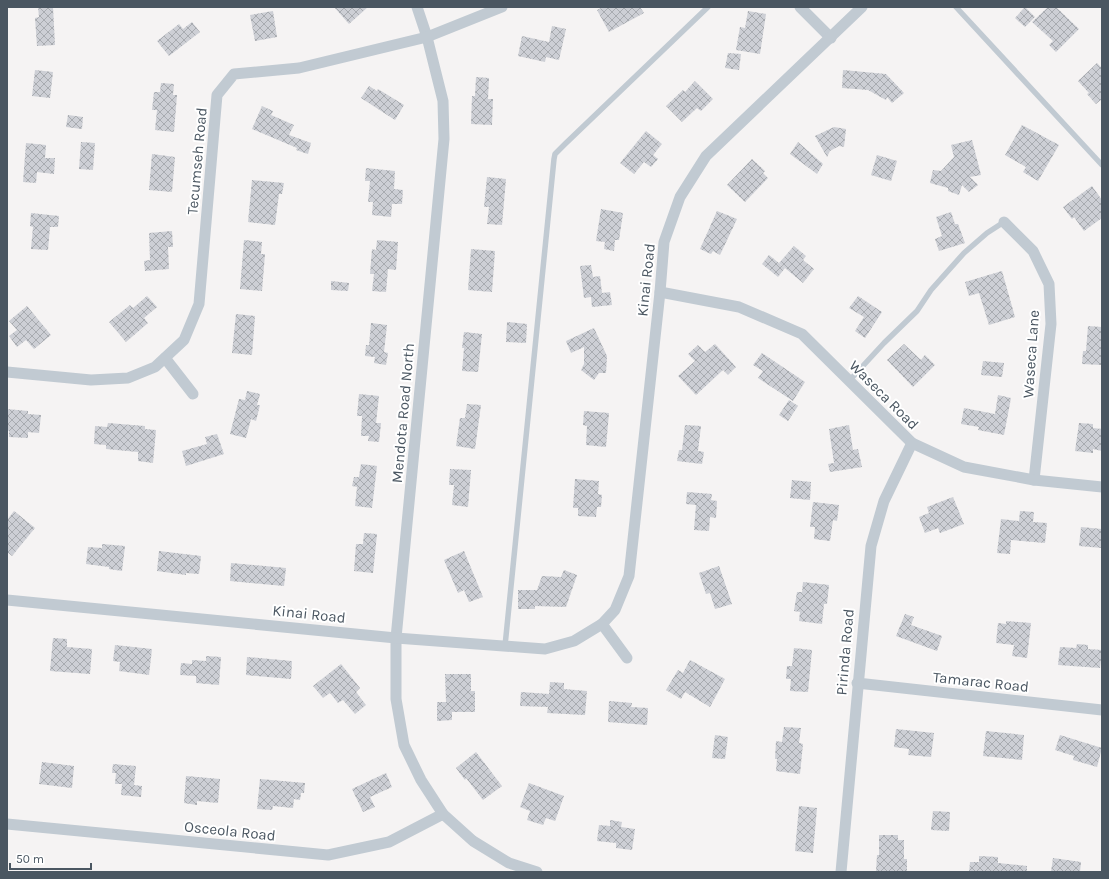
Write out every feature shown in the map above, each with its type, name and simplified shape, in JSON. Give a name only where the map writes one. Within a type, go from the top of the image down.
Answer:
[{"type":"street","name":"Mendota Road North","points":[[417,7],[427,37],[443,101],[444,139],[396,638],[396,699],[404,745],[421,780],[443,814],[473,841],[509,863],[538,872]]},
{"type":"street","name":"Tecumseh Road","points":[[7,372],[91,380],[128,378],[156,367],[184,340],[199,304],[217,95],[234,74],[299,68],[427,37],[502,7]]},
{"type":"street","points":[[800,7],[830,38]]},
{"type":"street","name":"Kinai Road","points":[[7,600],[396,638],[545,649],[574,641],[602,624],[615,610],[629,576],[660,292],[664,242],[680,197],[706,156],[862,7]]},
{"type":"street","name":"Waseca Lane","points":[[1004,222],[1033,251],[1049,284],[1051,324],[1034,480]]},
{"type":"street","name":"Waseca Road","points":[[660,292],[739,307],[802,334],[912,443],[964,467],[1034,480],[1102,487]]},
{"type":"street","points":[[165,358],[193,394]]},
{"type":"street","name":"Pirinda Road","points":[[841,872],[857,683],[871,546],[884,501],[912,443]]},
{"type":"street","points":[[602,624],[627,658]]},
{"type":"street","name":"Tamarac Road","points":[[857,683],[1102,710]]},
{"type":"street","name":"Osceola Road","points":[[7,824],[328,855],[389,842],[443,814]]},
{"type":"lane","points":[[504,646],[555,154],[708,7]]},
{"type":"lane","points":[[956,7],[1102,166]]},
{"type":"lane","points":[[849,381],[884,343],[917,311],[931,290],[964,253],[987,233],[1004,222]]},
{"type":"building","points":[[38,7],[53,7],[55,45],[37,46],[35,18],[39,17]]},
{"type":"building","points":[[334,7],[368,7],[349,24]]},
{"type":"building","points":[[603,7],[640,7],[644,13],[609,32],[597,10]]},
{"type":"building","points":[[1025,7],[1035,17],[1025,27],[1015,18]]},
{"type":"building","points":[[1048,7],[1056,7],[1079,29],[1056,52],[1049,45],[1053,41],[1032,22]]},
{"type":"building","points":[[273,11],[277,37],[255,41],[250,15]]},
{"type":"building","points":[[748,11],[766,14],[760,54],[736,50],[740,27],[745,28]]},
{"type":"building","points":[[192,22],[200,32],[169,56],[157,41],[179,24],[183,29]]},
{"type":"building","points":[[552,26],[566,29],[559,60],[546,57],[545,62],[518,56],[522,36],[549,42]]},
{"type":"building","points":[[728,53],[741,54],[739,70],[725,68]]},
{"type":"building","points":[[1097,63],[1102,68],[1102,99],[1096,104],[1087,94],[1089,93],[1078,81]]},
{"type":"building","points":[[35,70],[53,72],[50,98],[32,96]]},
{"type":"building","points":[[843,70],[886,74],[904,93],[892,103],[887,97],[886,100],[868,90],[842,88]]},
{"type":"building","points":[[476,77],[489,78],[488,99],[493,99],[492,125],[471,124],[472,96],[475,96]]},
{"type":"building","points":[[695,81],[713,99],[701,111],[697,108],[682,122],[666,106],[683,90],[685,92]]},
{"type":"building","points":[[161,83],[174,84],[173,95],[177,95],[174,132],[155,130],[157,110],[152,110],[154,92],[160,92]]},
{"type":"building","points":[[369,86],[377,91],[378,89],[404,105],[395,120],[361,98]]},
{"type":"building","points":[[262,106],[273,111],[271,115],[294,125],[289,135],[311,143],[308,154],[296,150],[297,148],[252,129]]},
{"type":"building","points":[[68,115],[83,117],[82,129],[66,127]]},
{"type":"building","points":[[1022,125],[1059,145],[1038,181],[1023,172],[1026,167],[1005,155]]},
{"type":"building","points":[[834,127],[846,129],[844,147],[839,146],[830,151],[827,157],[815,136]]},
{"type":"building","points":[[646,131],[662,144],[653,155],[658,159],[651,167],[644,162],[634,174],[620,163]]},
{"type":"building","points":[[972,140],[981,175],[970,177],[978,185],[969,192],[962,185],[959,195],[948,191],[948,188],[930,183],[933,170],[941,171],[954,157],[951,145]]},
{"type":"building","points":[[81,142],[95,143],[93,170],[79,169]]},
{"type":"building","points":[[798,142],[823,164],[817,174],[790,154]]},
{"type":"building","points":[[26,143],[46,145],[45,158],[55,158],[54,174],[37,172],[36,183],[23,182]]},
{"type":"building","points":[[152,154],[175,157],[172,192],[149,190]]},
{"type":"building","points":[[877,155],[897,161],[891,181],[871,175]]},
{"type":"building","points":[[752,159],[765,171],[763,173],[768,178],[745,202],[727,185]]},
{"type":"building","points":[[366,168],[395,171],[394,189],[403,190],[402,204],[392,204],[391,217],[372,215],[373,202],[368,202],[370,181],[365,181]]},
{"type":"building","points":[[487,177],[506,179],[502,225],[487,224],[489,207],[484,207]]},
{"type":"building","points":[[252,180],[284,183],[282,194],[279,194],[275,225],[248,222]]},
{"type":"building","points":[[1092,186],[1102,200],[1102,218],[1084,231],[1074,217],[1072,219],[1063,207]]},
{"type":"building","points":[[601,209],[623,213],[619,240],[615,240],[614,251],[604,249],[605,242],[596,241]]},
{"type":"building","points":[[717,211],[737,219],[720,255],[713,251],[711,254],[700,249]]},
{"type":"building","points":[[951,212],[955,224],[958,224],[965,243],[939,251],[935,239],[942,236],[936,217]]},
{"type":"building","points":[[31,213],[59,216],[58,227],[50,227],[48,250],[31,249],[33,227],[30,226]]},
{"type":"building","points":[[172,231],[173,247],[168,247],[169,269],[145,271],[144,261],[150,260],[149,233]]},
{"type":"building","points":[[244,240],[262,242],[261,254],[265,254],[262,291],[240,289]]},
{"type":"building","points":[[377,240],[398,242],[396,270],[388,269],[386,292],[372,291],[374,274],[370,274],[372,249],[376,250]]},
{"type":"building","points":[[794,246],[806,256],[803,260],[814,269],[803,283],[779,263]]},
{"type":"building","points":[[471,249],[495,251],[492,292],[468,290]]},
{"type":"building","points":[[769,255],[785,268],[778,277],[762,264]]},
{"type":"building","points":[[591,265],[593,277],[600,276],[602,293],[610,292],[612,305],[592,307],[591,297],[584,298],[580,266]]},
{"type":"building","points":[[1002,271],[1015,317],[989,325],[979,293],[969,296],[965,282]]},
{"type":"building","points":[[331,281],[349,283],[348,291],[331,290]]},
{"type":"building","points":[[147,296],[157,307],[144,318],[148,323],[126,342],[109,322],[130,305],[133,308]]},
{"type":"building","points":[[858,296],[882,312],[865,338],[855,331],[864,317],[849,308]]},
{"type":"building","points":[[27,306],[51,335],[34,349],[26,340],[17,347],[9,336],[17,330],[9,321]]},
{"type":"building","points":[[236,314],[255,316],[252,355],[232,353]]},
{"type":"building","points":[[507,322],[527,324],[526,343],[506,342]]},
{"type":"building","points":[[371,323],[387,325],[384,352],[388,353],[386,365],[374,363],[375,357],[365,356],[366,345],[369,345]]},
{"type":"building","points":[[1088,326],[1102,327],[1102,365],[1082,364],[1083,351],[1086,351]]},
{"type":"building","points":[[594,328],[607,356],[606,373],[599,373],[594,380],[581,370],[584,364],[584,347],[571,353],[566,341]]},
{"type":"building","points":[[464,332],[482,334],[478,372],[462,371]]},
{"type":"building","points":[[715,344],[736,367],[728,375],[723,370],[696,395],[678,376],[695,361],[688,354],[698,345],[705,352]]},
{"type":"building","points":[[904,344],[921,360],[925,355],[935,365],[913,387],[887,360]]},
{"type":"building","points":[[762,353],[805,382],[793,401],[758,378],[763,371],[753,365]]},
{"type":"building","points":[[983,361],[1004,363],[1002,377],[981,375]]},
{"type":"building","points":[[247,391],[260,394],[257,405],[260,405],[256,421],[251,419],[246,438],[230,434],[239,399],[245,400]]},
{"type":"building","points":[[359,394],[379,396],[376,423],[381,423],[379,442],[368,441],[369,436],[361,436],[362,416],[357,416]]},
{"type":"building","points":[[998,395],[1011,398],[1004,435],[978,430],[979,427],[961,424],[964,408],[995,414]]},
{"type":"building","points":[[789,400],[798,406],[788,421],[779,415]]},
{"type":"building","points":[[467,404],[481,405],[475,449],[456,446],[460,418],[465,418]]},
{"type":"building","points":[[7,409],[28,411],[28,414],[41,415],[39,433],[28,432],[28,438],[9,437],[9,431],[7,430]]},
{"type":"building","points":[[584,411],[609,413],[606,447],[586,445],[587,426],[583,425]]},
{"type":"building","points":[[108,423],[145,426],[145,429],[156,430],[153,463],[138,461],[138,452],[106,449],[106,445],[94,444],[95,426],[107,427]]},
{"type":"building","points":[[1079,423],[1093,424],[1093,428],[1102,429],[1102,451],[1093,449],[1093,453],[1075,451]]},
{"type":"building","points":[[685,425],[701,426],[698,451],[704,452],[702,464],[677,461],[679,450],[682,450]]},
{"type":"building","points":[[849,425],[853,450],[858,449],[862,467],[830,472],[828,464],[834,463],[829,429]]},
{"type":"building","points":[[217,434],[224,454],[186,466],[182,451],[207,444],[205,437]]},
{"type":"building","points":[[361,464],[377,466],[372,508],[355,506],[357,487],[352,486],[354,477],[359,477]]},
{"type":"building","points":[[450,469],[471,470],[468,507],[452,505],[454,485],[449,485]]},
{"type":"building","points":[[575,479],[599,481],[598,494],[602,495],[601,507],[597,507],[596,517],[578,516],[578,508],[573,508]]},
{"type":"building","points":[[792,480],[811,482],[810,500],[790,498]]},
{"type":"building","points":[[687,492],[712,494],[711,500],[717,501],[716,518],[710,517],[709,531],[694,530],[696,505],[686,504]]},
{"type":"building","points":[[953,497],[964,524],[940,533],[938,528],[925,533],[919,517],[929,513],[927,507]]},
{"type":"building","points":[[813,502],[839,505],[837,521],[833,520],[830,541],[814,539],[815,527],[810,527]]},
{"type":"building","points":[[14,511],[35,528],[12,556],[7,552],[7,520]]},
{"type":"building","points":[[1020,511],[1034,512],[1033,522],[1047,523],[1045,543],[1011,540],[1010,554],[997,553],[1001,519],[1019,521]]},
{"type":"building","points":[[1081,527],[1102,529],[1102,548],[1079,546]]},
{"type":"building","points":[[364,533],[377,534],[373,573],[354,571],[356,544],[363,544]]},
{"type":"building","points":[[102,544],[125,546],[122,571],[109,569],[109,567],[86,564],[88,547],[102,548]]},
{"type":"building","points":[[159,551],[201,556],[199,574],[186,573],[186,575],[157,571]]},
{"type":"building","points":[[464,551],[483,597],[469,602],[464,590],[458,593],[444,560]]},
{"type":"building","points":[[231,563],[286,568],[284,586],[230,581]]},
{"type":"building","points":[[719,566],[732,604],[715,609],[710,593],[706,594],[699,573]]},
{"type":"building","points":[[564,570],[577,575],[566,607],[535,606],[535,609],[518,609],[518,590],[537,590],[542,576],[561,577]]},
{"type":"building","points":[[803,582],[829,585],[827,604],[824,604],[822,624],[799,621],[800,612],[794,611],[797,592],[802,592]]},
{"type":"building","points":[[905,614],[914,617],[911,625],[942,636],[937,651],[896,636]]},
{"type":"building","points":[[1006,621],[1031,623],[1027,658],[1012,656],[1014,645],[996,643],[998,623],[1006,624]]},
{"type":"building","points":[[53,638],[67,639],[67,647],[92,649],[90,674],[50,671]]},
{"type":"building","points":[[1077,644],[1088,645],[1088,649],[1102,650],[1100,668],[1058,665],[1060,647],[1076,648]]},
{"type":"building","points":[[115,645],[152,649],[149,675],[119,671],[120,662],[113,661]]},
{"type":"building","points":[[794,648],[812,650],[808,692],[790,691],[791,679],[786,679],[787,666],[792,666]]},
{"type":"building","points":[[206,656],[221,657],[219,685],[196,683],[196,676],[180,675],[181,663],[192,664],[192,660],[206,661]]},
{"type":"building","points":[[247,657],[292,661],[291,679],[246,675]]},
{"type":"building","points":[[690,660],[725,679],[710,707],[685,692],[681,699],[666,690],[678,670],[683,673]]},
{"type":"building","points":[[341,664],[360,688],[356,692],[366,705],[355,714],[343,700],[338,703],[330,693],[323,698],[313,686]]},
{"type":"building","points":[[445,674],[471,674],[471,691],[475,691],[475,712],[452,712],[452,720],[437,721],[437,702],[446,702]]},
{"type":"building","points":[[550,682],[564,683],[564,689],[587,691],[585,715],[547,713],[548,707],[520,706],[521,692],[549,694]]},
{"type":"building","points":[[609,701],[632,703],[631,707],[648,708],[647,725],[608,722]]},
{"type":"building","points":[[784,727],[801,728],[799,743],[803,744],[800,774],[776,771],[776,741],[782,742]]},
{"type":"building","points":[[896,729],[934,733],[931,757],[908,755],[909,749],[894,747]]},
{"type":"building","points":[[986,731],[1024,735],[1022,760],[983,756]]},
{"type":"building","points":[[715,735],[728,737],[725,759],[712,758]]},
{"type":"building","points":[[1060,735],[1102,748],[1097,767],[1073,760],[1074,756],[1055,750]]},
{"type":"building","points":[[476,752],[502,786],[483,800],[456,768]]},
{"type":"building","points":[[42,762],[74,766],[72,788],[39,784]]},
{"type":"building","points":[[113,764],[136,766],[134,785],[142,786],[141,797],[121,795],[122,784],[115,784],[116,773],[112,773]]},
{"type":"building","points":[[386,773],[392,787],[370,797],[375,807],[363,812],[352,789]]},
{"type":"building","points":[[186,776],[220,779],[218,803],[197,801],[197,805],[184,803]]},
{"type":"building","points":[[260,779],[305,783],[304,793],[301,793],[300,800],[294,799],[293,808],[273,806],[272,810],[257,809]]},
{"type":"building","points":[[529,783],[564,796],[555,821],[546,818],[543,825],[527,820],[530,811],[520,807]]},
{"type":"building","points":[[799,806],[817,808],[813,853],[795,851]]},
{"type":"building","points":[[933,811],[950,812],[949,831],[931,830]]},
{"type":"building","points":[[610,820],[622,822],[621,827],[635,829],[632,850],[616,848],[616,843],[597,841],[599,825],[610,826]]},
{"type":"building","points":[[879,835],[898,835],[898,840],[904,840],[904,859],[907,859],[907,872],[876,872],[877,855],[879,855]]},
{"type":"building","points":[[979,856],[998,857],[998,863],[1027,866],[1027,872],[969,872],[970,862],[979,862]]},
{"type":"building","points":[[1053,858],[1081,862],[1080,872],[1051,872]]}]
